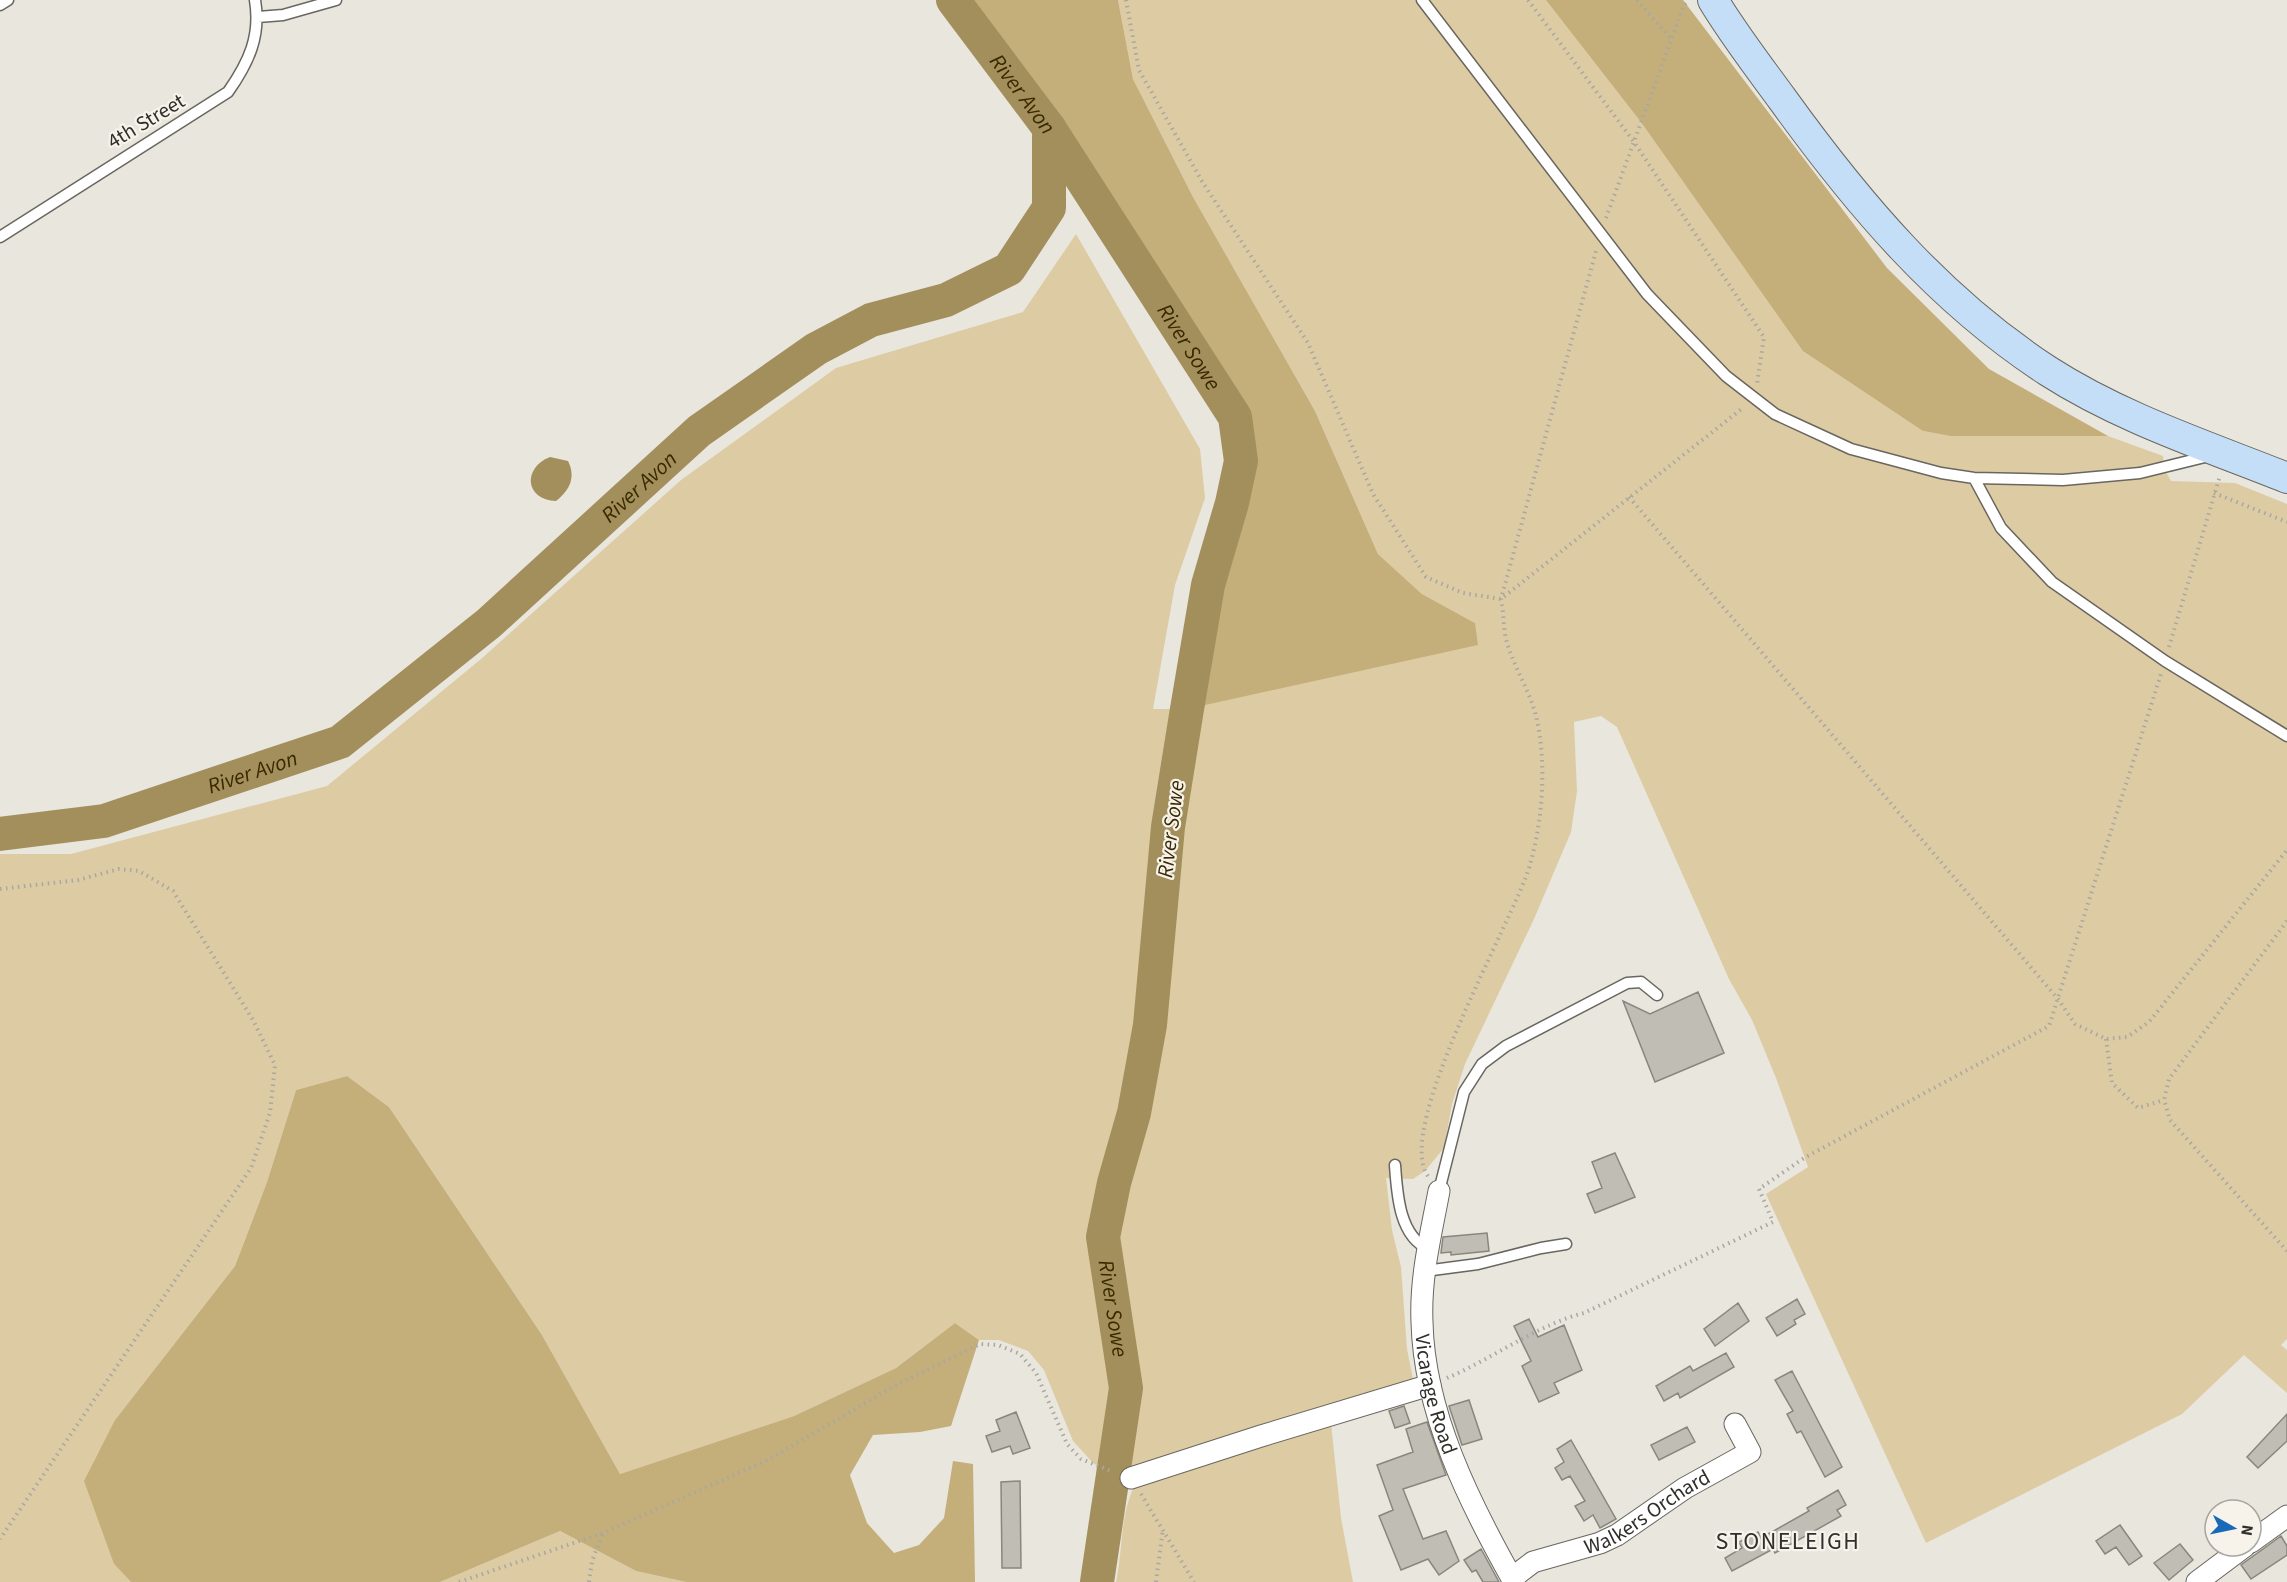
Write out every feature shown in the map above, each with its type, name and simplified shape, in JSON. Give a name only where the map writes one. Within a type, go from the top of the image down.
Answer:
[{"type":"main road","points":[[1713,0],[1835,172],[1895,243],[1952,299],[2049,372],[2133,416],[2287,478]]},
{"type":"street","name":"Vicarage Road","points":[[1439,1191],[1425,1271],[1422,1330],[1430,1385],[1448,1444],[1485,1527],[1513,1580]]},
{"type":"street","points":[[1123,1476],[1430,1385]]},
{"type":"street","name":"Walkers Orchard","points":[[1513,1580],[1533,1562],[1600,1544],[1617,1535],[1685,1488],[1750,1452],[1735,1424]]},
{"type":"street","points":[[2263,1533],[2287,1516]]},
{"type":"street","points":[[2197,1582],[2229,1558]]},
{"type":"lane","points":[[0,5],[8,0]]},
{"type":"lane","name":"4th Street","points":[[0,237],[228,92],[251,53],[256,36],[258,17],[255,0]]},
{"type":"lane","points":[[258,17],[283,15],[336,0]]},
{"type":"lane","points":[[1422,0],[1647,294],[1726,376],[1754,401],[1775,414],[1851,449],[1941,473],[1974,478],[2063,480],[2140,473],[2224,453]]},
{"type":"lane","points":[[1974,478],[2001,528],[2052,582],[2165,661],[2287,735]]},
{"type":"lane","points":[[1439,1191],[1464,1092],[1482,1064],[1506,1046],[1627,983],[1641,982],[1657,995]]},
{"type":"lane","points":[[1395,1165],[1403,1215],[1413,1239],[1428,1249]]},
{"type":"lane","points":[[1425,1271],[1478,1264],[1566,1244]]},
{"type":"path","points":[[1126,0],[1139,70],[1203,183],[1308,343],[1373,494],[1426,577],[1463,593],[1501,598],[1728,418],[1754,401],[1764,337],[1634,142],[1528,0]]},
{"type":"path","points":[[1637,0],[1671,40]]},
{"type":"path","points":[[1439,1191],[1425,1171],[1421,1151],[1425,1126],[1449,1046],[1530,865],[1544,786],[1536,716],[1506,639],[1501,598],[1601,233],[1684,5],[1689,0]]},
{"type":"path","points":[[1430,1385],[1482,1364],[1565,1318],[1584,1313],[1773,1222],[1759,1189],[1804,1158],[2049,1026],[2165,661],[2214,493],[2287,522]]},
{"type":"path","points":[[1629,497],[2058,999],[2075,1024],[2106,1039],[2127,1037],[2150,1022],[2287,850]]},
{"type":"path","points":[[0,889],[78,879],[119,869],[139,871],[157,879],[173,891],[254,1020],[275,1065],[270,1113],[251,1168],[0,1539]]},
{"type":"path","points":[[2287,921],[2169,1078],[2164,1100],[2170,1120],[2287,1251]]},
{"type":"path","points":[[2106,1039],[2112,1083],[2138,1108],[2164,1100]]},
{"type":"path","points":[[459,1582],[603,1533],[768,1460],[896,1385],[980,1344],[998,1345],[1020,1354],[1036,1373],[1067,1444],[1081,1459],[1093,1466],[1123,1476],[1163,1529],[1194,1582]]},
{"type":"path","points":[[1156,1582],[1163,1529]]},
{"type":"path","points":[[589,1582],[592,1561],[603,1533]]},
{"type":"shaded area","points":[[953,0],[1118,0],[1133,79],[1193,197],[1315,411],[1378,554],[1422,594],[1475,623],[1478,645],[1187,709],[1208,585],[1241,461],[1235,417],[1049,128]]},
{"type":"shaded area","points":[[1118,0],[1551,0],[1923,431],[1950,436],[2108,436],[2163,456],[2164,468],[2171,481],[2235,483],[2287,504],[2287,1339],[2281,1345],[2287,1350],[2287,1393],[2244,1355],[2182,1414],[1926,1543],[1766,1194],[1808,1167],[1776,1078],[1752,1020],[1729,979],[1617,727],[1601,716],[1574,722],[1577,791],[1571,832],[1534,919],[1465,1064],[1452,1104],[1444,1148],[1425,1171],[1413,1179],[1386,1178],[1392,1230],[1401,1267],[1407,1349],[1414,1384],[1126,1476],[1094,1464],[1073,1441],[1044,1370],[1028,1351],[999,1340],[979,1340],[955,1323],[896,1368],[794,1416],[620,1474],[542,1335],[389,1107],[347,1076],[296,1090],[267,1182],[235,1266],[115,1420],[114,1564],[131,1582],[0,1582],[0,854],[71,854],[327,786],[481,659],[681,480],[836,368],[1023,312],[1076,234],[1200,449],[1205,498],[1175,585],[1153,709],[1187,709],[1475,623],[1422,594],[1378,554],[1315,411],[1193,197],[1133,79]]},
{"type":"shaded area","points":[[1546,0],[1683,0],[1887,268],[1989,369],[2108,436],[1950,436],[1923,431],[1803,351],[1641,122]]},
{"type":"shaded area","points":[[550,457],[568,461],[571,472],[568,488],[556,501],[538,495],[531,483],[531,475],[535,468]]},
{"type":"shaded area","points":[[347,1076],[389,1107],[542,1335],[620,1474],[794,1416],[896,1368],[955,1323],[979,1340],[951,1426],[920,1432],[873,1435],[850,1475],[867,1523],[894,1553],[919,1545],[944,1518],[953,1461],[973,1464],[975,1582],[686,1582],[636,1571],[560,1531],[440,1582],[131,1582],[114,1564],[84,1481],[115,1420],[235,1266],[267,1182],[296,1090]]},
{"type":"shaded area","points":[[1331,1423],[1341,1518],[1353,1582],[1116,1582],[1124,1520],[1135,1485]]},
{"type":"shaded area","points":[[560,1531],[636,1571],[686,1582],[440,1582]]},
{"type":"building","points":[[1698,992],[1724,1053],[1655,1082],[1623,1001],[1650,1014]]},
{"type":"building","points":[[1615,1153],[1635,1197],[1595,1213],[1587,1194],[1602,1188],[1592,1162]]},
{"type":"building","points":[[1487,1233],[1489,1251],[1451,1255],[1451,1252],[1441,1253],[1443,1237]]},
{"type":"building","points":[[1797,1299],[1805,1314],[1794,1320],[1796,1324],[1777,1336],[1766,1318]]},
{"type":"building","points":[[1738,1303],[1749,1321],[1715,1346],[1704,1329]]},
{"type":"building","points":[[1529,1319],[1538,1337],[1564,1325],[1582,1370],[1554,1383],[1559,1393],[1539,1402],[1522,1366],[1531,1361],[1514,1326]]},
{"type":"building","points":[[1726,1353],[1734,1367],[1680,1398],[1678,1393],[1664,1401],[1656,1386],[1690,1366],[1693,1371]]},
{"type":"building","points":[[1792,1371],[1842,1467],[1825,1477],[1801,1431],[1797,1433],[1787,1414],[1793,1411],[1775,1380]]},
{"type":"building","points":[[1469,1400],[1482,1439],[1462,1445],[1449,1406]]},
{"type":"building","points":[[1404,1406],[1410,1423],[1395,1428],[1389,1411]]},
{"type":"building","points":[[1016,1412],[1030,1448],[1013,1454],[1010,1446],[992,1452],[986,1436],[1000,1431],[996,1420]]},
{"type":"building","points":[[2287,1414],[2287,1441],[2258,1468],[2247,1457]]},
{"type":"building","points":[[1427,1422],[1446,1475],[1403,1489],[1423,1539],[1446,1531],[1459,1561],[1439,1575],[1428,1559],[1401,1570],[1379,1516],[1393,1510],[1377,1465],[1413,1452],[1406,1429]]},
{"type":"building","points":[[1687,1427],[1695,1442],[1659,1460],[1651,1445]]},
{"type":"building","points":[[1571,1440],[1616,1519],[1600,1528],[1593,1515],[1584,1521],[1575,1506],[1585,1501],[1570,1476],[1562,1480],[1555,1468],[1564,1462],[1557,1449]]},
{"type":"building","points":[[1020,1481],[1021,1568],[1002,1568],[1001,1482]]},
{"type":"building","points":[[1838,1490],[1846,1505],[1837,1510],[1841,1516],[1775,1553],[1773,1549],[1732,1571],[1725,1558],[1742,1548],[1739,1542],[1758,1532],[1761,1538],[1809,1511],[1807,1508]]},
{"type":"building","points":[[2120,1525],[2142,1556],[2129,1565],[2116,1547],[2105,1554],[2096,1541]]},
{"type":"building","points":[[2281,1536],[2287,1546],[2287,1555],[2251,1579],[2241,1565],[2251,1558],[2263,1558],[2263,1549]]},
{"type":"building","points":[[2180,1544],[2193,1560],[2169,1580],[2154,1563]]},
{"type":"building","points":[[1481,1549],[1499,1582],[1483,1582],[1476,1570],[1472,1572],[1464,1560]]},
{"type":"waterway","name":"River Sowe","points":[[953,0],[1049,128],[1235,417],[1241,461],[1232,503],[1208,585],[1168,827],[1150,1025],[1134,1113],[1114,1183],[1103,1237],[1126,1388],[1097,1582]]},
{"type":"waterway","name":"River Avon","points":[[0,834],[104,821],[340,742],[489,623],[699,431],[816,349],[871,320],[946,300],[1009,269],[1049,208],[1049,128]]},
{"type":"district","name":"STONELEIGH","points":[[1788,1541]]}]
